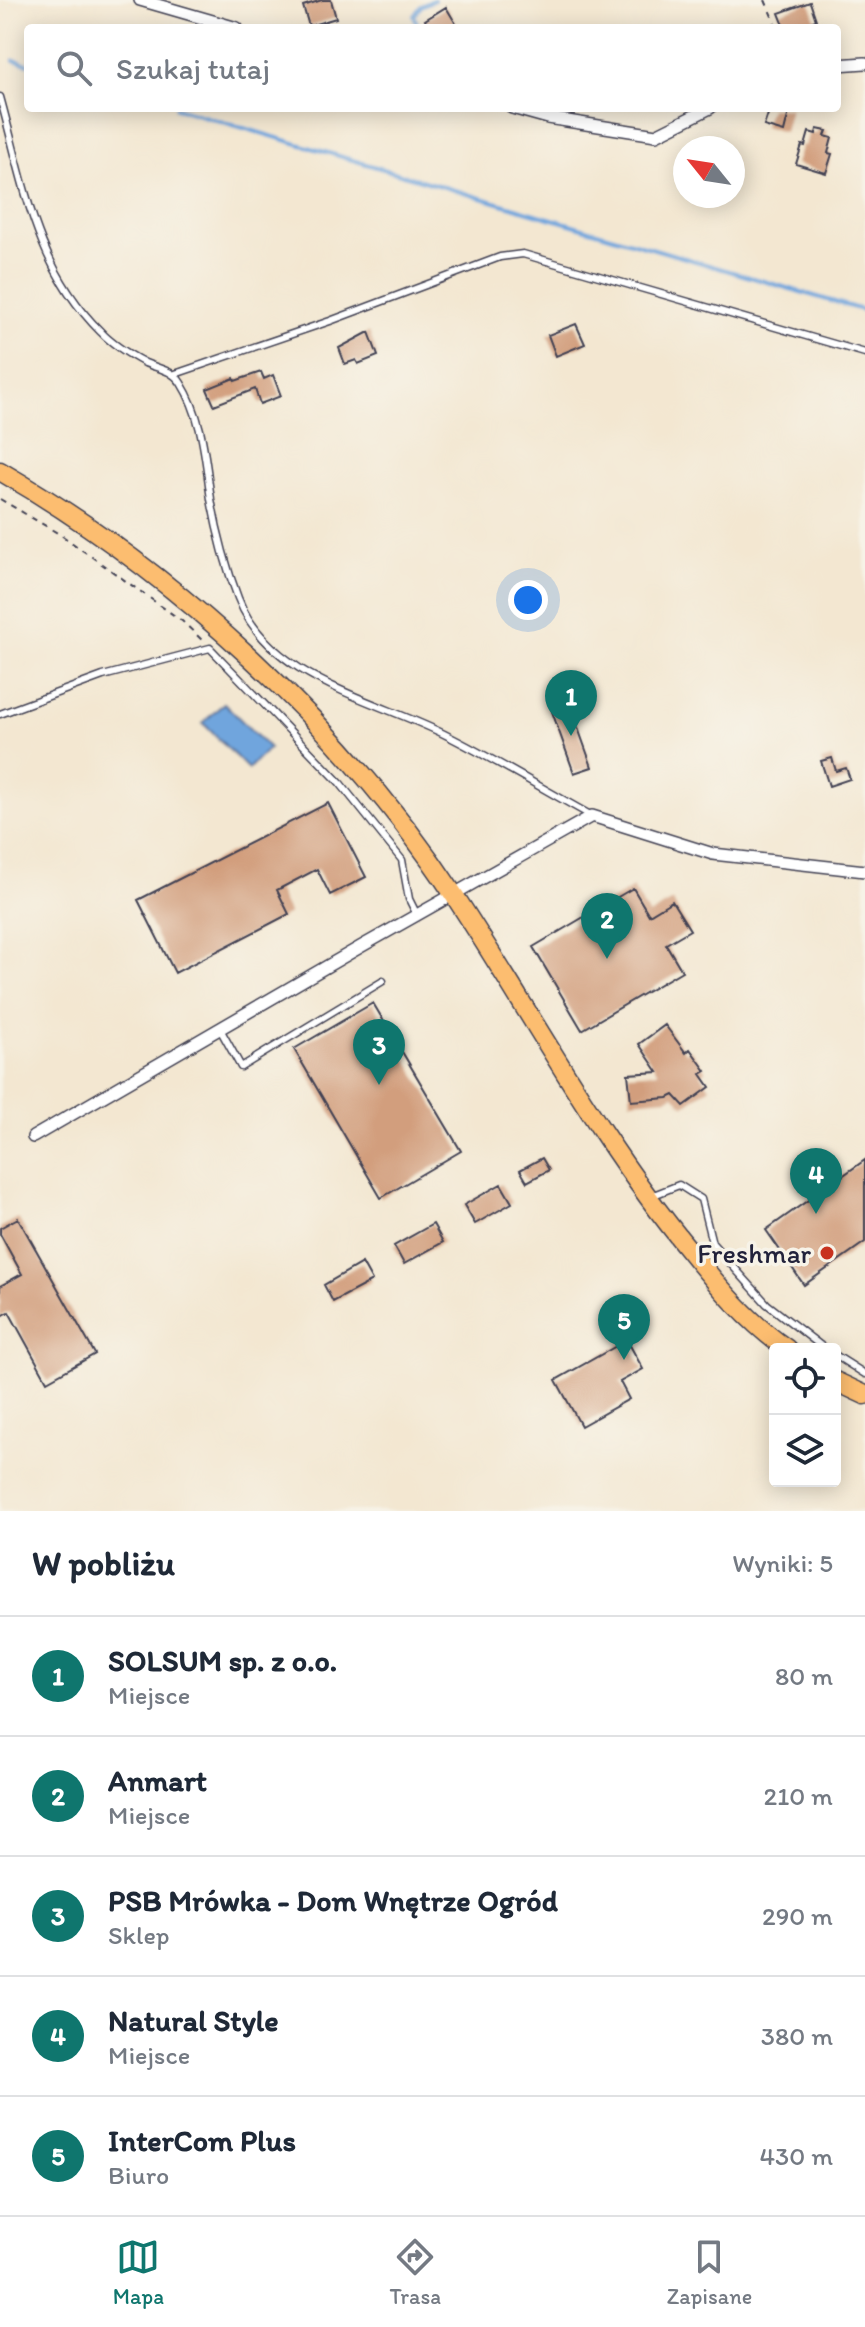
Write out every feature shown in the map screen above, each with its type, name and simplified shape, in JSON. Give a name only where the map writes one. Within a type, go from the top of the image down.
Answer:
[{"type":"main road","points":[[0,471],[93,530],[189,602],[328,735],[416,840],[648,1197],[728,1298],[780,1343]]},
{"type":"main road","points":[[841,1384],[865,1395]]},
{"type":"street","points":[[145,1],[223,24]]},
{"type":"street","points":[[841,65],[865,63]]},
{"type":"street","points":[[526,112],[656,135],[702,112]]},
{"type":"street","points":[[33,1137],[592,816],[713,854],[865,871]]},
{"type":"lane","points":[[0,97],[43,249],[65,292],[103,335],[129,354],[175,374],[191,400],[201,431],[212,503],[238,599],[248,621],[295,666],[443,734],[592,816]]},
{"type":"lane","points":[[175,374],[330,321],[500,257],[523,254],[865,353]]},
{"type":"lane","points":[[0,714],[103,676],[210,648],[340,783],[402,860],[409,899],[418,916]]},
{"type":"lane","points":[[220,1029],[241,1067],[383,981]]},
{"type":"lane","points":[[648,1197],[679,1185],[701,1199],[712,1243],[767,1304],[817,1343]]},
{"type":"lane","points":[[841,1359],[865,1374]]},
{"type":"path","points":[[765,0],[775,24]]},
{"type":"path","points":[[0,499],[61,535],[134,586],[182,621],[210,648]]},
{"type":"water","points":[[224,703],[269,748],[248,769],[203,723]]},
{"type":"building","points":[[331,0],[336,18],[308,24],[303,6]]},
{"type":"building","points":[[810,2],[816,20],[805,24],[783,24],[779,13]]},
{"type":"building","points":[[446,7],[456,24],[428,24],[425,20]]},
{"type":"building","points":[[769,112],[789,112],[784,132],[764,126]]},
{"type":"building","points":[[817,129],[827,131],[825,136],[832,138],[828,153],[832,154],[826,173],[796,164],[809,132],[816,134]]},
{"type":"building","points":[[576,324],[585,344],[556,356],[548,335]]},
{"type":"building","points":[[369,332],[378,356],[358,364],[356,360],[345,364],[339,348]]},
{"type":"building","points":[[261,372],[264,379],[273,375],[281,396],[260,404],[255,389],[214,405],[207,389]]},
{"type":"building","points":[[568,700],[592,767],[574,773],[550,706]]},
{"type":"building","points":[[832,758],[836,771],[846,768],[850,779],[829,786],[821,761]]},
{"type":"building","points":[[328,803],[366,877],[330,895],[317,869],[277,890],[289,914],[175,973],[138,900]]},
{"type":"building","points":[[633,888],[649,915],[672,901],[690,930],[666,944],[682,971],[582,1030],[533,947]]},
{"type":"building","points":[[373,1003],[461,1151],[381,1198],[294,1049]]},
{"type":"building","points":[[665,1025],[686,1053],[690,1049],[706,1071],[701,1074],[710,1087],[684,1106],[674,1095],[631,1101],[628,1074],[658,1072],[639,1044]]},
{"type":"building","points":[[542,1158],[549,1170],[527,1182],[520,1170]]},
{"type":"building","points":[[865,1160],[865,1242],[804,1285],[766,1230]]},
{"type":"building","points":[[501,1184],[512,1203],[475,1224],[464,1205]]},
{"type":"building","points":[[18,1218],[95,1354],[47,1381],[9,1312],[0,1317],[0,1286],[22,1274],[0,1234],[0,1228]]},
{"type":"building","points":[[433,1224],[443,1242],[404,1264],[394,1246]]},
{"type":"building","points":[[362,1263],[372,1281],[333,1302],[324,1285]]},
{"type":"building","points":[[627,1340],[643,1369],[620,1382],[629,1399],[581,1426],[556,1380]]},
{"type":"waterway","points":[[417,24],[414,16],[421,6],[434,0]]},
{"type":"waterway","points":[[14,60],[24,63]]},
{"type":"waterway","points":[[190,112],[865,311]]},
{"type":"place","name":"SOLSUM sp. z o.o.","points":[[571,736]]},
{"type":"place","name":"Anmart","points":[[607,959]]},
{"type":"place","name":"PSB Mrówka - Dom Wnętrze Ogród","points":[[379,1085]]},
{"type":"place","name":"Natural Style","points":[[816,1214]]},
{"type":"place","name":"Freshmar","points":[[827,1253]]},
{"type":"place","name":"InterCom Plus","points":[[624,1360]]}]
